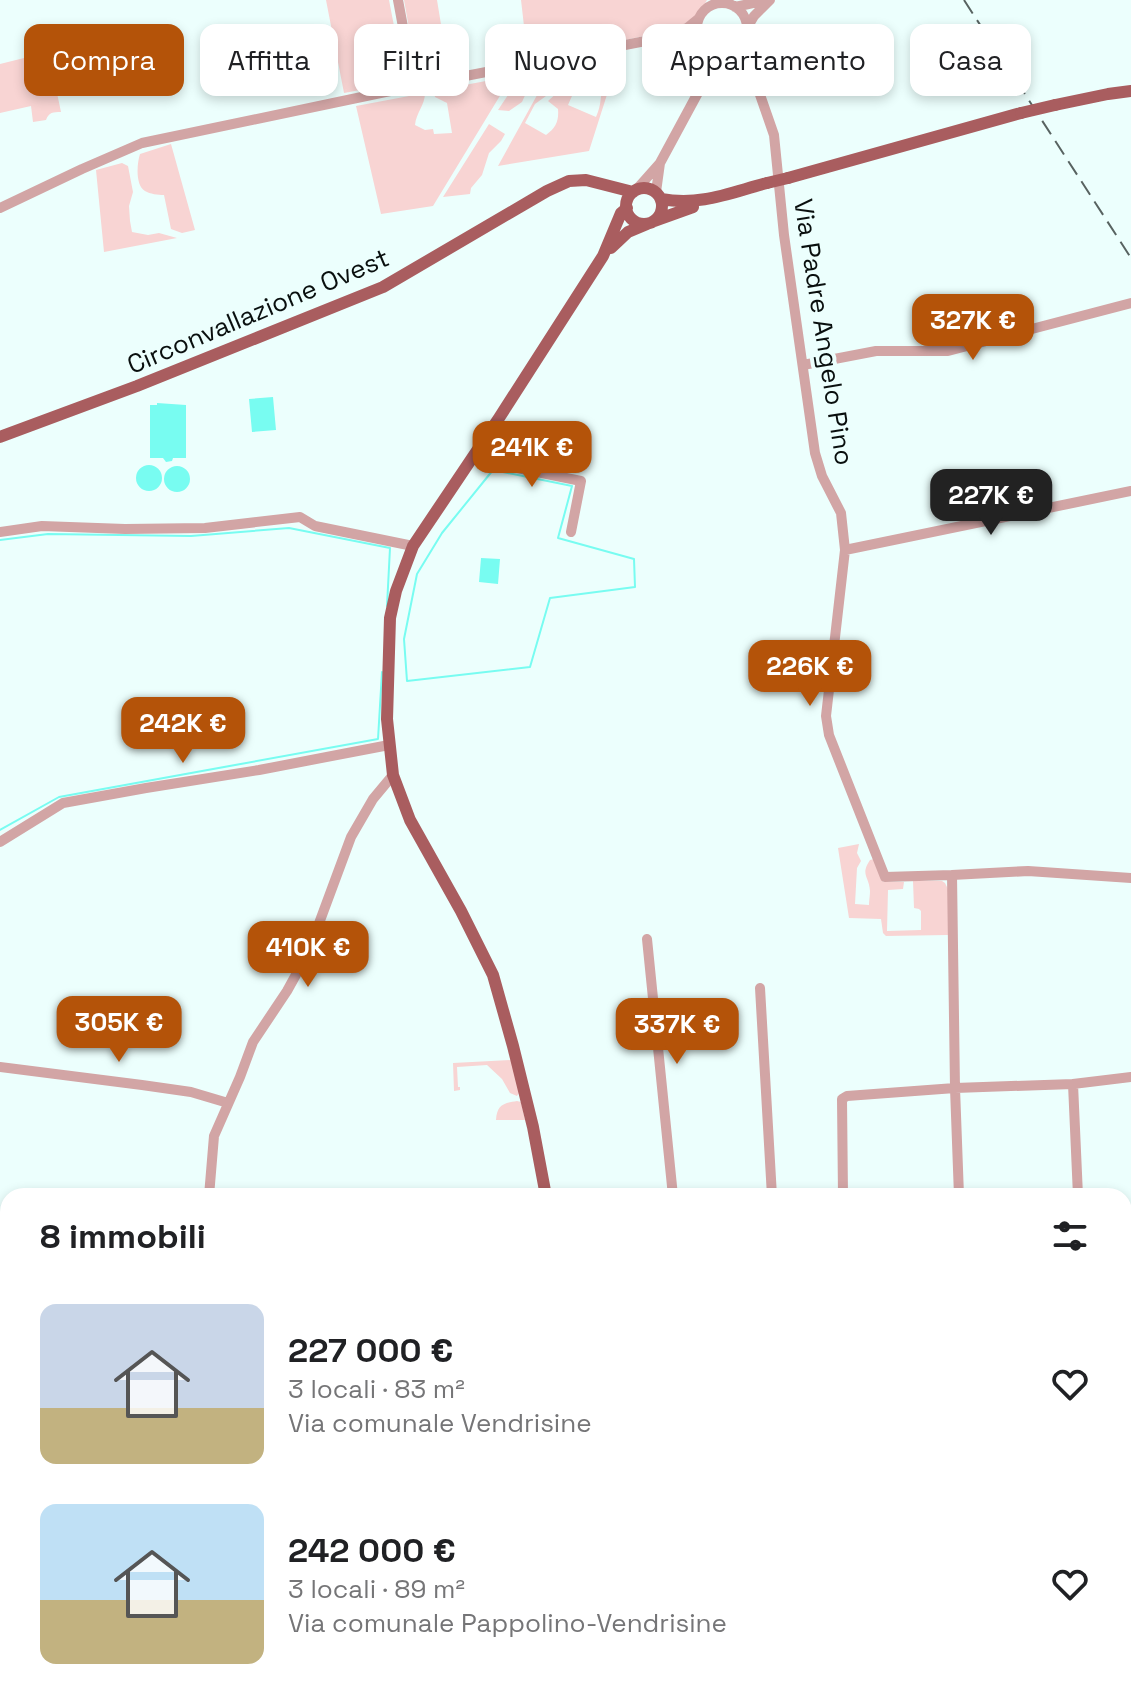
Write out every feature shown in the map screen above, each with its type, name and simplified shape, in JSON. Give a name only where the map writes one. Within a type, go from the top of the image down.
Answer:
[{"type":"main road","points":[[603,256],[628,232],[706,200],[1021,113],[1131,91]]},
{"type":"main road","name":"Circonvallazione Ovest","points":[[0,437],[137,386],[383,287],[569,181],[586,180],[631,198]]},
{"type":"main road","points":[[544,1188],[533,1127],[493,975],[410,820],[393,775],[387,688],[390,618],[396,591],[413,546],[603,256],[621,213],[631,198],[650,189],[658,196],[682,203],[706,200]]},
{"type":"main road","points":[[631,198],[631,218],[641,224],[650,222],[660,214],[662,209],[658,196]]},
{"type":"street","points":[[398,0],[402,24]]},
{"type":"street","points":[[692,24],[710,3],[769,0]]},
{"type":"street","points":[[750,24],[769,0]]},
{"type":"street","points":[[732,4],[744,17],[746,24]]},
{"type":"street","points":[[698,19],[698,24]]},
{"type":"street","points":[[469,75],[642,42]]},
{"type":"street","points":[[0,208],[142,143],[364,96]]},
{"type":"street","points":[[631,198],[660,163],[696,96]]},
{"type":"street","name":"Via Padre Angelo Pino","points":[[760,96],[774,135],[784,235],[815,453],[822,476],[841,513],[845,550],[826,716],[829,735],[885,877],[952,875]]},
{"type":"street","points":[[658,196],[660,163]]},
{"type":"street","points":[[803,365],[876,351],[948,351],[1131,303]]},
{"type":"street","points":[[472,459],[581,481],[571,532]]},
{"type":"street","points":[[845,550],[1131,491]]},
{"type":"street","points":[[0,532],[42,526],[205,528],[300,517],[315,526],[413,546]]},
{"type":"street","points":[[0,842],[63,803],[389,745]]},
{"type":"street","points":[[210,1188],[214,1136],[253,1042],[308,953],[351,837],[373,799],[393,775]]},
{"type":"street","points":[[959,1188],[952,875],[1028,871],[1131,878]]},
{"type":"street","points":[[647,939],[672,1188]]},
{"type":"street","points":[[760,988],[772,1188]]},
{"type":"street","points":[[0,1067],[155,1086],[228,1103]]},
{"type":"street","points":[[843,1188],[842,1099],[847,1096],[1073,1084],[1131,1077]]},
{"type":"street","points":[[1073,1084],[1078,1188]]},
{"type":"shaded area","points":[[326,0],[389,0],[394,24],[354,24],[354,91],[344,93],[338,62],[338,24],[331,24]]},
{"type":"shaded area","points":[[404,0],[437,0],[441,24],[408,24]]},
{"type":"shaded area","points":[[521,0],[707,0],[700,11],[684,24],[642,24],[642,36],[626,39],[626,24],[524,24]]},
{"type":"shaded area","points":[[24,58],[24,96],[58,96],[61,112],[48,115],[46,120],[33,122],[31,106],[0,113],[0,64]]},
{"type":"shaded area","points":[[485,81],[485,96],[500,96],[433,206],[381,214],[356,106],[425,96],[415,125],[425,130],[433,129],[434,134],[452,133],[447,103],[435,96],[469,96],[469,84]]},
{"type":"shaded area","points":[[507,96],[525,96],[522,102],[509,111],[498,110]]},
{"type":"shaded area","points":[[537,96],[546,96],[535,104],[525,123],[546,135],[557,121],[558,109],[548,101],[553,96],[572,96],[568,105],[596,117],[601,96],[607,96],[589,151],[498,166]]},
{"type":"shaded area","points":[[489,124],[505,134],[489,153],[482,175],[470,194],[443,197]]},
{"type":"shaded area","points":[[171,144],[195,230],[182,233],[171,229],[164,195],[145,191],[138,179],[140,154]]},
{"type":"shaded area","points":[[122,163],[128,166],[133,192],[129,206],[132,232],[148,235],[159,233],[177,238],[104,252],[96,170]]},
{"type":"shaded area","points":[[859,844],[857,853],[861,861],[857,868],[855,904],[869,905],[866,869],[870,860],[874,859],[883,882],[904,882],[903,889],[888,890],[887,931],[921,930],[921,911],[914,908],[913,881],[942,881],[948,889],[948,935],[886,936],[881,919],[849,918],[838,848]]},
{"type":"shaded area","points":[[512,1060],[517,1096],[510,1093],[502,1079],[487,1065],[457,1067],[460,1090],[454,1091],[453,1063]]},
{"type":"shaded area","points":[[521,1102],[525,1120],[496,1120],[502,1106]]},
{"type":"water","points":[[273,397],[276,430],[252,432],[249,399]]},
{"type":"water","points":[[150,405],[186,405],[186,458],[173,458],[166,462],[163,458],[150,458]]},
{"type":"water","points":[[149,465],[158,469],[162,478],[158,487],[149,491],[140,487],[136,478],[140,469]]},
{"type":"water","points":[[177,466],[186,470],[190,479],[186,488],[177,492],[168,488],[164,479],[168,470]]},
{"type":"water","points":[[481,558],[500,559],[498,584],[479,582]]},
{"type":"waterway","points":[[493,470],[572,486],[558,538],[634,559],[635,587],[550,598],[530,667],[407,681],[404,639],[417,574],[442,533],[493,470]]},
{"type":"waterway","points":[[0,540],[48,534],[191,536],[289,528],[390,548],[387,606]]},
{"type":"waterway","points":[[0,830],[59,797],[378,739],[382,672]]},
{"type":"railway","points":[[964,0],[1131,258]]}]
